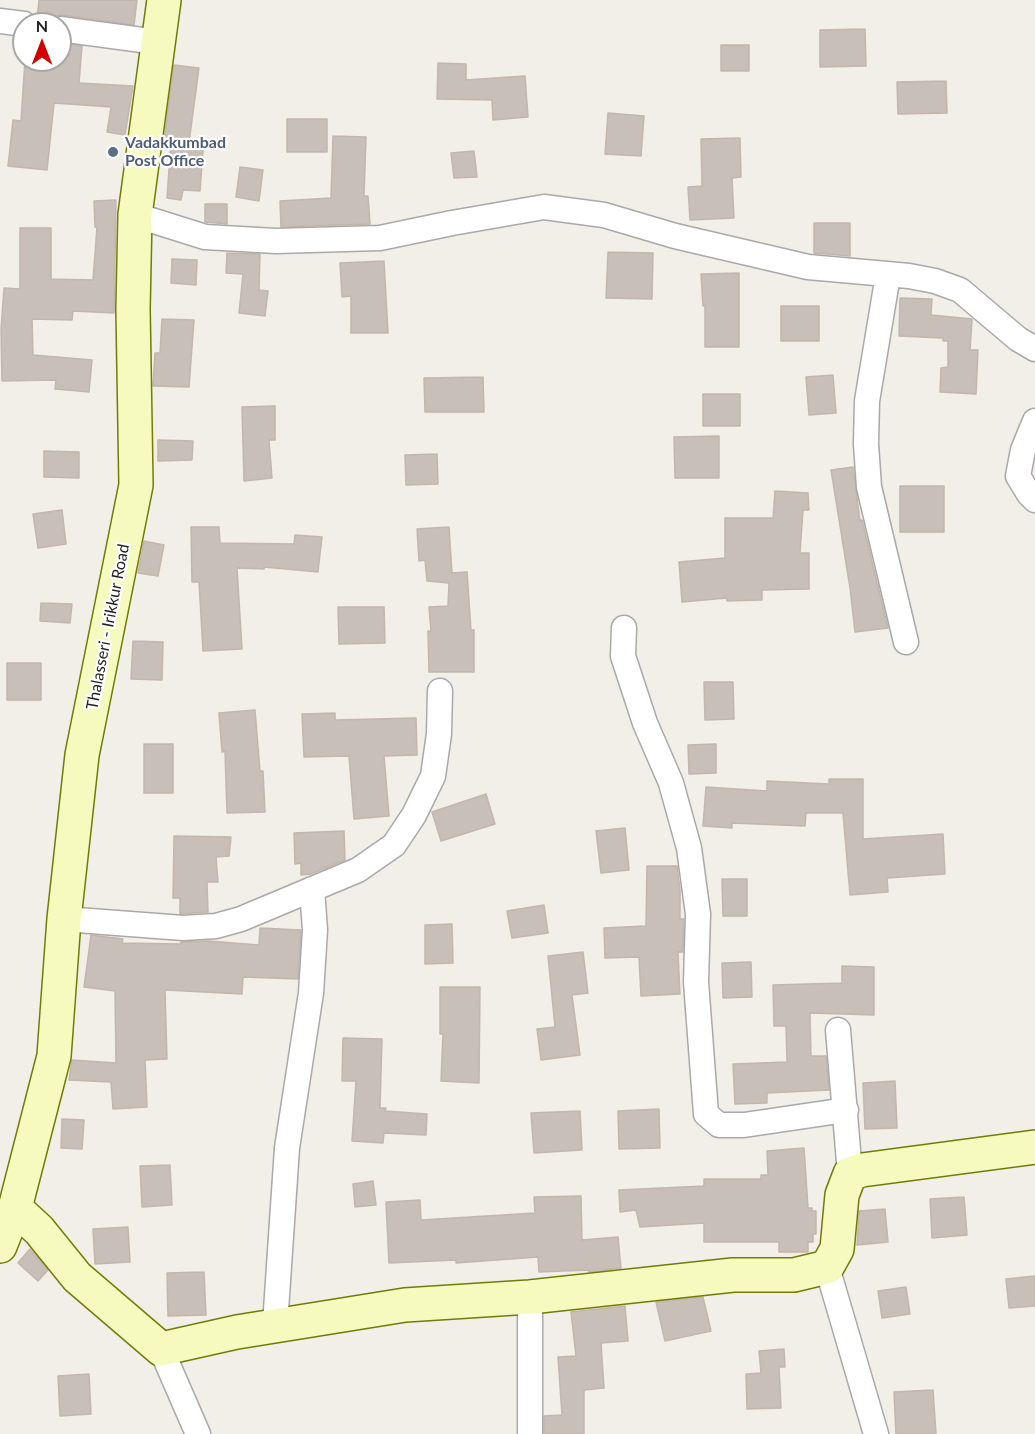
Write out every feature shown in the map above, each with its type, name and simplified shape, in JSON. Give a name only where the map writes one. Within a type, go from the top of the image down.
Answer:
[{"type":"main road","name":"Thalasseri - Irikkur Road","points":[[0,1246],[8,1203],[54,1056],[64,919],[82,755],[136,485],[132,309],[135,215],[164,0]]},
{"type":"main road","points":[[8,1203],[39,1230],[77,1277],[161,1349],[275,1326],[405,1305],[530,1297],[733,1275],[794,1275],[827,1267],[837,1249],[843,1187],[850,1174],[862,1170],[1035,1147]]},
{"type":"street","points":[[72,31],[157,42]]},
{"type":"street","points":[[135,215],[205,237],[276,241],[380,238],[544,207],[604,215],[675,236],[808,267],[935,281],[960,290],[1018,339],[1035,349]]},
{"type":"street","points":[[888,275],[867,401],[866,444],[869,487],[906,642]]},
{"type":"street","points":[[1035,421],[1023,450],[1018,476],[1035,500]]},
{"type":"street","points":[[624,628],[623,656],[645,723],[671,783],[689,848],[698,914],[696,982],[706,1114],[719,1125],[744,1125],[846,1110]]},
{"type":"street","points":[[64,919],[183,928],[216,926],[241,920],[358,870],[394,845],[414,815],[433,776],[439,734],[440,691]]},
{"type":"street","points":[[275,1326],[287,1148],[311,993],[315,930],[312,889]]},
{"type":"street","points":[[838,1030],[850,1174]]},
{"type":"street","points":[[827,1267],[876,1434]]},
{"type":"street","points":[[530,1297],[530,1434]]},
{"type":"street","points":[[161,1349],[198,1434]]},
{"type":"building","points":[[39,0],[137,0],[134,25],[72,16],[72,12],[38,12]]},
{"type":"building","points":[[865,29],[866,66],[820,67],[820,30]]},
{"type":"building","points":[[72,45],[82,46],[79,83],[133,86],[125,135],[107,132],[111,107],[54,103],[47,170],[8,166],[13,120],[21,121],[24,72],[72,72]]},
{"type":"building","points":[[721,45],[749,45],[749,71],[721,71]]},
{"type":"building","points":[[438,63],[466,64],[466,80],[525,76],[528,117],[493,120],[492,100],[437,99]]},
{"type":"building","points":[[174,65],[199,68],[188,150],[203,150],[200,191],[183,190],[181,200],[167,198],[171,141],[164,140]]},
{"type":"building","points":[[946,81],[947,113],[898,114],[897,82]]},
{"type":"building","points":[[608,113],[644,116],[641,156],[605,154]]},
{"type":"building","points":[[287,119],[327,119],[327,152],[287,152]]},
{"type":"building","points":[[333,136],[366,137],[364,196],[368,196],[370,224],[281,227],[280,201],[331,198]]},
{"type":"building","points":[[740,138],[741,177],[732,178],[734,218],[690,220],[688,187],[702,186],[701,139]]},
{"type":"building","points":[[474,151],[477,177],[454,178],[451,153]]},
{"type":"building","points":[[240,167],[263,170],[259,201],[236,197]]},
{"type":"building","points":[[116,200],[114,313],[73,311],[72,320],[32,319],[33,355],[92,360],[89,392],[55,389],[56,380],[2,381],[1,330],[4,288],[20,289],[20,228],[51,228],[51,279],[93,280],[97,227],[95,227],[94,201]]},
{"type":"building","points":[[205,204],[227,204],[227,224],[205,222]]},
{"type":"building","points":[[814,223],[850,223],[850,256],[814,253]]},
{"type":"building","points":[[608,252],[653,253],[652,299],[606,298]]},
{"type":"building","points":[[227,253],[260,254],[259,290],[268,291],[265,316],[239,313],[243,274],[226,273]]},
{"type":"building","points":[[172,259],[197,260],[196,285],[171,283]]},
{"type":"building","points":[[384,261],[388,333],[351,333],[351,296],[342,297],[340,263]]},
{"type":"building","points":[[739,273],[739,347],[705,347],[705,305],[703,306],[701,274]]},
{"type":"building","points":[[900,298],[932,299],[931,315],[972,319],[970,350],[978,350],[976,394],[940,392],[941,368],[948,367],[948,341],[943,341],[943,338],[899,336]]},
{"type":"building","points":[[781,306],[819,306],[819,341],[781,341]]},
{"type":"building","points":[[162,319],[194,320],[189,387],[153,386],[155,353],[160,353]]},
{"type":"building","points":[[833,375],[836,413],[809,415],[806,377]]},
{"type":"building","points":[[483,377],[484,412],[425,412],[424,378]]},
{"type":"building","points":[[703,394],[740,394],[740,426],[703,426]]},
{"type":"building","points":[[275,406],[275,440],[269,440],[272,478],[244,481],[242,407]]},
{"type":"building","points":[[719,436],[719,478],[675,478],[674,437]]},
{"type":"building","points":[[158,440],[193,441],[192,460],[158,461]]},
{"type":"building","points":[[44,451],[79,452],[79,478],[44,477]]},
{"type":"building","points":[[437,454],[438,484],[406,485],[405,455]]},
{"type":"building","points":[[853,467],[860,521],[862,520],[888,628],[855,632],[831,470]]},
{"type":"building","points":[[900,486],[944,486],[944,532],[900,532]]},
{"type":"building","points":[[775,491],[808,493],[809,510],[803,510],[800,553],[809,553],[809,589],[762,590],[762,600],[727,601],[727,598],[682,602],[679,562],[725,558],[725,518],[773,518]]},
{"type":"building","points":[[62,510],[66,544],[38,548],[33,514]]},
{"type":"building","points":[[191,527],[219,527],[220,543],[294,544],[295,535],[322,537],[318,572],[264,567],[264,569],[237,568],[242,649],[203,651],[199,582],[192,582]]},
{"type":"building","points":[[449,527],[452,573],[467,572],[471,630],[474,630],[474,672],[429,672],[428,631],[431,631],[429,607],[448,606],[449,583],[427,581],[425,560],[419,561],[417,529]]},
{"type":"building","points":[[144,541],[164,545],[158,576],[138,573]]},
{"type":"building","points":[[41,603],[72,604],[70,623],[40,621]]},
{"type":"building","points":[[338,607],[384,607],[385,643],[339,644]]},
{"type":"building","points":[[133,641],[163,642],[162,680],[131,679]]},
{"type":"building","points":[[7,663],[41,663],[41,700],[7,700]]},
{"type":"building","points":[[704,682],[733,682],[734,719],[705,720]]},
{"type":"building","points":[[255,710],[260,771],[263,771],[265,812],[227,813],[225,751],[222,752],[219,713]]},
{"type":"building","points":[[335,713],[335,720],[416,718],[417,755],[384,756],[389,816],[354,819],[349,756],[304,757],[302,714]]},
{"type":"building","points":[[144,744],[173,744],[173,793],[144,793]]},
{"type":"building","points":[[716,744],[716,773],[689,774],[688,745]]},
{"type":"building","points":[[829,779],[863,779],[863,839],[943,834],[945,874],[887,878],[888,892],[850,895],[843,813],[806,813],[805,826],[732,823],[732,828],[703,826],[706,787],[767,791],[767,781],[829,784]]},
{"type":"building","points":[[486,794],[495,824],[441,841],[432,812]]},
{"type":"building","points":[[625,828],[629,870],[601,873],[596,831]]},
{"type":"building","points":[[344,831],[345,860],[311,874],[301,875],[301,863],[295,864],[294,833]]},
{"type":"building","points":[[174,836],[231,837],[229,856],[216,857],[218,882],[207,882],[208,912],[180,914],[180,898],[173,898]]},
{"type":"building","points":[[647,866],[677,866],[680,919],[684,919],[683,952],[678,952],[680,994],[641,996],[639,957],[605,958],[604,928],[646,926]]},
{"type":"building","points":[[722,879],[747,879],[747,916],[723,916]]},
{"type":"building","points":[[544,905],[548,933],[512,938],[507,911]]},
{"type":"building","points":[[452,924],[453,963],[425,964],[425,925]]},
{"type":"building","points":[[260,928],[301,930],[298,979],[243,977],[242,994],[165,990],[167,1059],[145,1060],[147,1107],[113,1109],[111,1082],[69,1080],[72,1060],[116,1063],[115,991],[84,987],[91,935],[123,939],[122,943],[181,944],[181,942],[209,941],[259,945]]},
{"type":"building","points":[[583,952],[588,993],[572,995],[580,1055],[541,1060],[537,1029],[555,1027],[548,956]]},
{"type":"building","points":[[751,962],[752,997],[723,998],[722,963]]},
{"type":"building","points":[[842,966],[874,967],[874,1015],[810,1013],[811,1056],[826,1056],[829,1090],[767,1093],[767,1103],[735,1104],[733,1064],[787,1062],[786,1026],[774,1026],[773,985],[842,983]]},
{"type":"building","points":[[440,987],[480,987],[479,1083],[441,1081],[443,1034],[440,1034]]},
{"type":"building","points":[[343,1038],[382,1039],[380,1108],[386,1108],[385,1111],[427,1114],[426,1135],[384,1133],[383,1143],[352,1141],[356,1081],[342,1081]]},
{"type":"building","points":[[895,1081],[897,1128],[865,1129],[863,1083]]},
{"type":"building","points":[[659,1109],[660,1148],[619,1149],[618,1111]]},
{"type":"building","points":[[580,1111],[582,1150],[534,1153],[531,1113]]},
{"type":"building","points":[[62,1119],[84,1120],[82,1149],[61,1148]]},
{"type":"building","points":[[804,1148],[808,1208],[816,1211],[816,1234],[813,1234],[813,1242],[808,1242],[808,1252],[779,1252],[779,1242],[704,1242],[704,1223],[640,1227],[636,1210],[620,1212],[619,1190],[704,1186],[704,1179],[761,1179],[761,1175],[768,1175],[767,1151]]},
{"type":"building","points":[[170,1165],[172,1205],[142,1207],[140,1166]]},
{"type":"building","points":[[373,1181],[376,1205],[355,1207],[353,1184]]},
{"type":"building","points":[[581,1196],[582,1240],[618,1237],[621,1268],[589,1272],[589,1270],[539,1272],[538,1257],[456,1263],[456,1260],[389,1263],[386,1202],[420,1200],[421,1220],[535,1213],[534,1197]]},
{"type":"building","points":[[964,1197],[967,1235],[932,1238],[930,1199]]},
{"type":"building","points":[[885,1209],[888,1242],[857,1245],[859,1211]]},
{"type":"building","points":[[128,1227],[130,1262],[95,1264],[93,1229]]},
{"type":"building","points":[[30,1249],[48,1270],[38,1281],[18,1263]]},
{"type":"building","points":[[204,1272],[206,1315],[168,1316],[167,1273]]},
{"type":"building","points":[[1035,1276],[1035,1306],[1009,1308],[1006,1279]]},
{"type":"building","points":[[906,1287],[910,1314],[882,1318],[878,1291]]},
{"type":"building","points":[[703,1297],[711,1331],[665,1341],[656,1302]]},
{"type":"building","points":[[625,1306],[628,1341],[601,1343],[604,1388],[584,1390],[584,1434],[544,1434],[544,1416],[562,1415],[558,1357],[576,1356],[571,1312]]},
{"type":"building","points":[[784,1349],[785,1367],[779,1367],[781,1408],[747,1409],[746,1374],[761,1373],[759,1351]]},
{"type":"building","points":[[89,1374],[91,1414],[60,1416],[58,1376]]},
{"type":"building","points":[[933,1390],[936,1434],[896,1434],[894,1392]]},
{"type":"place","name":"Vadakkumbad Post Office","points":[[113,152]]}]
